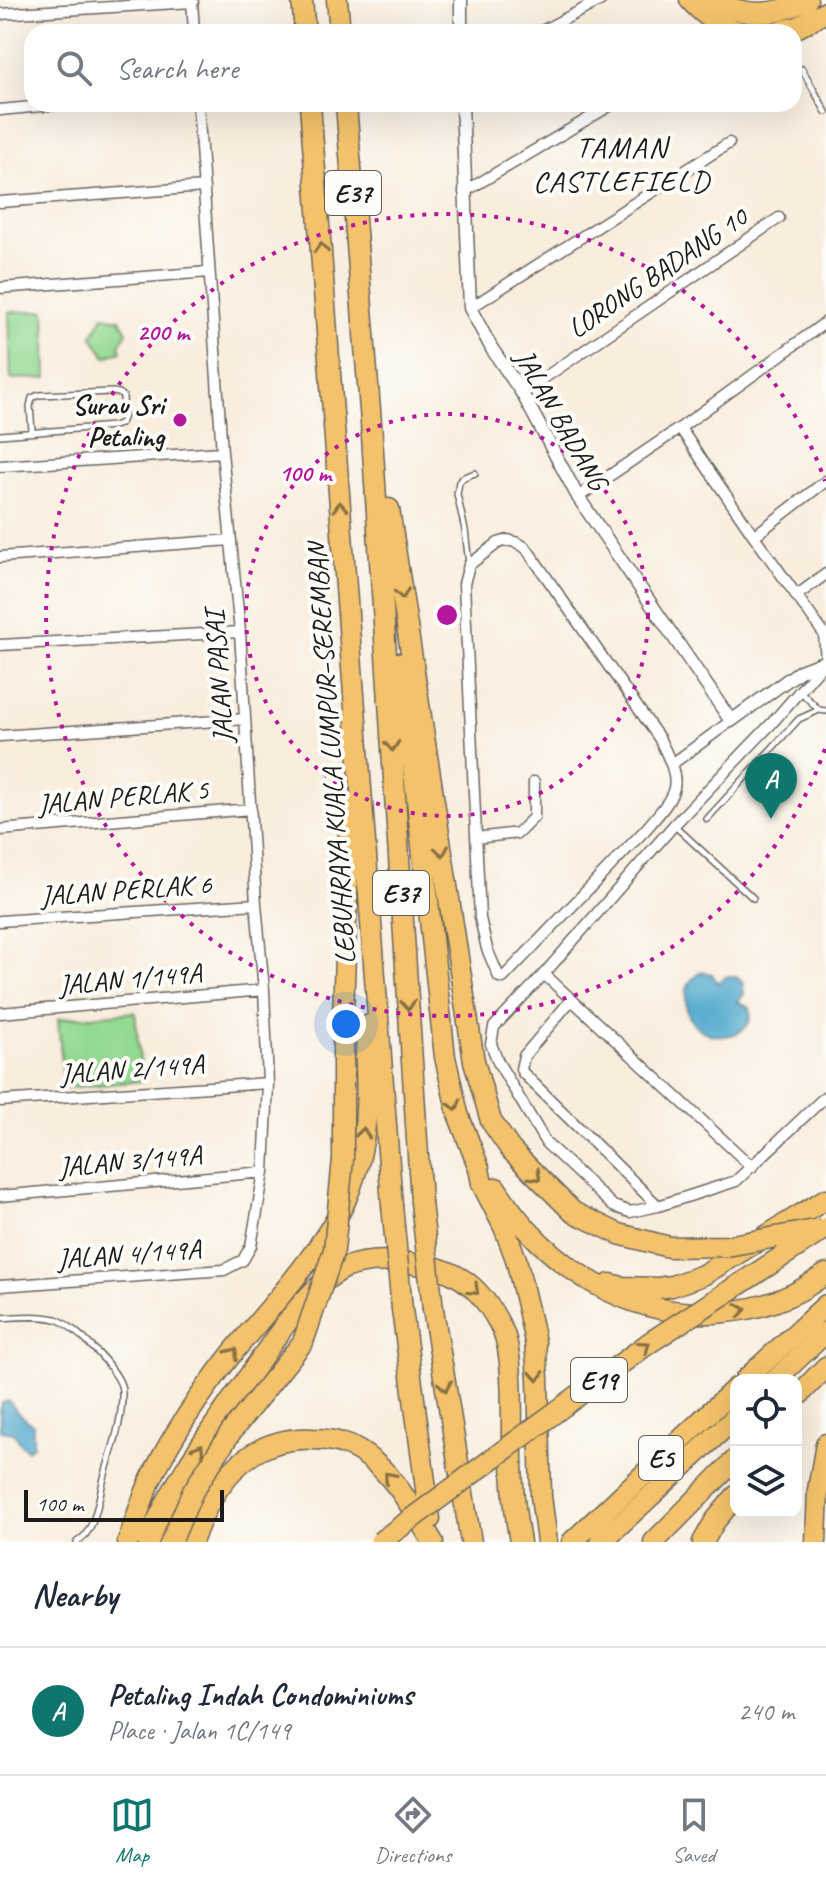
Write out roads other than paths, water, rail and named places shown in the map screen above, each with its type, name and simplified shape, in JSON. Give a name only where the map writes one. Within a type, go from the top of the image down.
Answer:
[{"type":"highway","points":[[302,0],[304,24]]},
{"type":"highway","points":[[337,0],[339,24]]},
{"type":"highway","points":[[690,0],[718,24]]},
{"type":"highway","points":[[714,0],[727,8],[757,14],[802,2]]},
{"type":"highway","points":[[799,24],[826,12]]},
{"type":"highway","name":"LEBUHRAYA KUALA LUMPUR–SEREMBAN","points":[[311,112],[392,1205],[402,1309],[433,1542]]},
{"type":"highway","name":"E37","points":[[347,112],[372,436],[421,1202],[433,1309],[471,1542]]},
{"type":"highway","points":[[372,436],[382,468],[474,1061],[491,1121],[511,1150],[573,1212],[619,1234],[669,1247],[727,1246],[826,1228]]},
{"type":"highway","points":[[382,584],[408,718],[445,1057],[458,1114],[482,1184],[516,1259],[535,1342],[541,1496],[547,1542]]},
{"type":"highway","points":[[171,1542],[193,1491],[231,1432],[303,1342],[334,1250],[343,1159],[343,1015],[354,690]]},
{"type":"highway","points":[[128,1542],[153,1474],[197,1399],[305,1263],[344,1203],[355,1176],[362,1145],[366,1111],[365,1055],[375,998]]},
{"type":"highway","points":[[479,1168],[508,1207],[547,1249],[586,1279],[630,1302],[672,1312],[733,1311],[766,1305],[797,1292],[826,1274]]},
{"type":"highway","points":[[586,1279],[622,1287],[672,1286],[703,1275],[826,1199]]},
{"type":"highway","name":"E19","points":[[380,1542],[649,1343],[826,1228]]},
{"type":"highway","points":[[148,1542],[201,1444],[303,1302],[325,1280],[346,1267],[367,1262],[397,1261],[453,1273],[474,1286],[490,1306],[504,1334],[509,1362],[513,1486],[520,1542]]},
{"type":"highway","points":[[751,1374],[826,1305]]},
{"type":"highway","points":[[781,1374],[826,1332]]},
{"type":"highway","points":[[802,1392],[826,1367]]},
{"type":"highway","name":"E5","points":[[572,1542],[730,1394]]},
{"type":"highway","name":"E5","points":[[601,1542],[730,1423]]},
{"type":"highway","points":[[192,1542],[222,1481],[234,1469],[272,1443],[306,1438],[352,1447],[378,1465],[402,1493],[433,1542]]},
{"type":"highway","points":[[816,1542],[818,1490],[826,1444]]},
{"type":"highway","points":[[654,1542],[730,1465]]},
{"type":"highway","points":[[703,1542],[730,1503]]},
{"type":"street","points":[[461,0],[461,24]]},
{"type":"street","points":[[555,24],[601,0]]},
{"type":"street","points":[[0,14],[192,1],[193,24]]},
{"type":"street","points":[[0,110],[24,108]]},
{"type":"street","name":"JALAN PASAI","points":[[199,112],[222,452],[240,632],[264,990],[268,1083],[264,1172],[251,1246]]},
{"type":"street","name":"JALAN BADANG","points":[[462,112],[470,308],[492,349],[522,393],[578,497],[731,721]]},
{"type":"street","points":[[464,192],[599,112]]},
{"type":"street","points":[[470,308],[729,143]]},
{"type":"street","points":[[0,202],[204,187]]},
{"type":"street","name":"LORONG BADANG 10","points":[[522,393],[779,218]]},
{"type":"street","points":[[0,288],[209,272]]},
{"type":"street","points":[[578,497],[680,428],[826,322]]},
{"type":"street","points":[[680,428],[825,633],[826,661],[494,1027],[491,1044],[498,1062],[546,1143],[613,1206],[630,1212],[736,1181],[826,1096]]},
{"type":"street","points":[[0,466],[222,452]]},
{"type":"street","points":[[754,536],[826,481]]},
{"type":"street","points":[[0,557],[231,540]]},
{"type":"street","points":[[508,540],[526,548],[659,738],[672,764],[675,788],[666,807],[503,978],[499,977],[493,966],[480,918],[464,584],[469,565],[498,543],[508,540]]},
{"type":"street","points":[[796,596],[826,574]]},
{"type":"street","points":[[0,645],[240,632]]},
{"type":"street","points":[[672,764],[800,671],[826,661]]},
{"type":"street","points":[[0,736],[245,719]]},
{"type":"street","points":[[476,838],[521,831],[534,817],[534,782]]},
{"type":"street","name":"JALAN PERLAK 5","points":[[0,830],[251,809]]},
{"type":"street","name":"JALAN PERLAK 6","points":[[0,921],[256,904]]},
{"type":"street","points":[[544,974],[752,1167]]},
{"type":"street","name":"JALAN 1/149A","points":[[0,1013],[264,990]]},
{"type":"street","points":[[571,1000],[524,1056],[521,1069],[658,1206]]},
{"type":"street","name":"JALAN 2/149A","points":[[0,1101],[268,1083]]},
{"type":"street","name":"JALAN 3/149A","points":[[0,1196],[264,1172]]},
{"type":"street","name":"JALAN 4/149A","points":[[0,1286],[224,1270],[243,1260],[251,1246]]},
{"type":"lane","points":[[802,69],[826,112]]},
{"type":"lane","points":[[0,435],[114,426],[121,423],[124,416],[123,396],[113,392],[39,395],[32,398],[30,406],[32,431]]},
{"type":"lane","points":[[469,565],[457,494],[459,482],[475,473]]},
{"type":"lane","points":[[799,691],[823,710]]},
{"type":"lane","points":[[707,819],[799,719],[823,710]]},
{"type":"lane","points":[[674,825],[753,898]]},
{"type":"lane","points":[[0,1318],[52,1318],[61,1321],[114,1370],[122,1387],[116,1443],[89,1531],[77,1542]]},
{"type":"water","points":[[702,972],[712,974],[718,983],[731,976],[743,984],[744,994],[738,1002],[750,1008],[750,1020],[744,1029],[721,1036],[696,1026],[688,1014],[686,997],[690,982]]},
{"type":"water","points":[[9,1401],[33,1425],[33,1445],[27,1450],[14,1433],[0,1431],[2,1403]]},
{"type":"place","name":"Surau Sri Petaling","points":[[180,420]]},
{"type":"place","name":"Petaling Indah Condominiums","points":[[771,819]]},
{"type":"district","name":"TAMAN CASTLEFIELD","points":[[622,164]]}]
